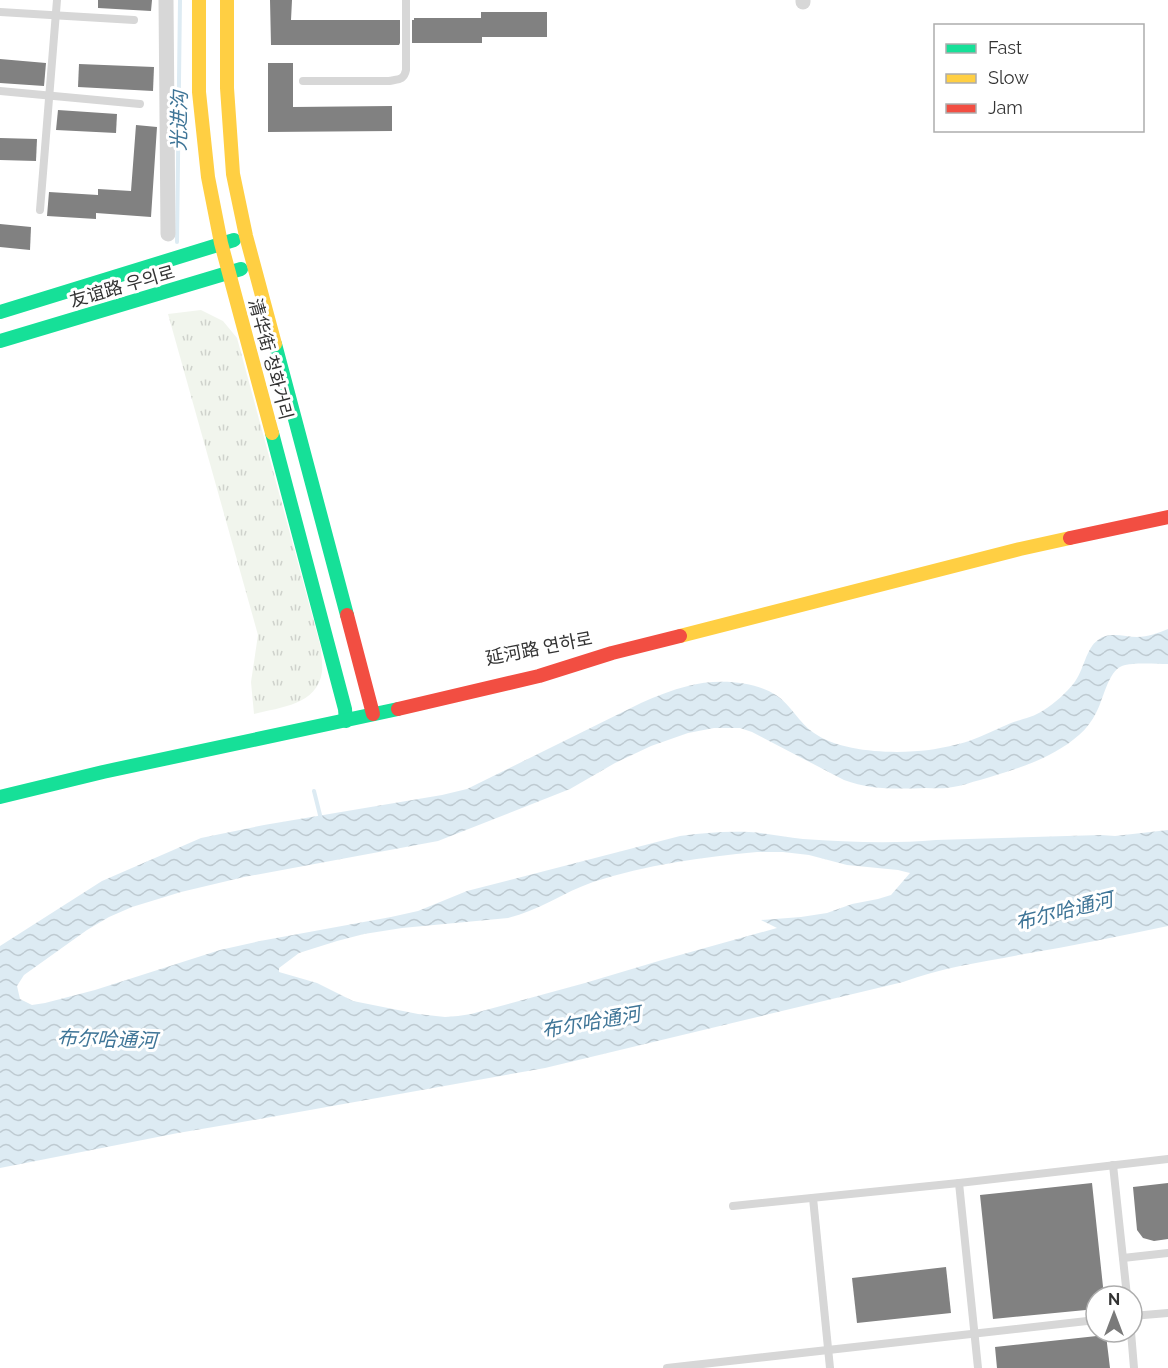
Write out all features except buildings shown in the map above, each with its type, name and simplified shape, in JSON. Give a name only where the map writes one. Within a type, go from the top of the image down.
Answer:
[{"type":"main road","name":"清华街 청화거리","points":[[199,0],[199,92],[208,177],[221,243],[346,715]]},
{"type":"main road","name":"清华街 청화거리","points":[[227,0],[227,88],[233,174],[246,236],[372,709]]},
{"type":"main road","name":"友谊路 우의로","points":[[0,312],[246,236]]},
{"type":"main road","name":"友谊路 우의로","points":[[0,341],[254,265]]},
{"type":"main road","name":"延河路 연하로","points":[[0,797],[64,780],[372,709],[540,676],[581,665],[612,653],[1020,549],[1168,517]]},
{"type":"main road","name":"延河路 연하로","points":[[0,786],[346,715]]},
{"type":"street","points":[[166,0],[168,234]]},
{"type":"lane","points":[[40,210],[57,0]]},
{"type":"lane","points":[[303,81],[389,81],[405,76],[406,0]]},
{"type":"lane","points":[[0,12],[134,20]]},
{"type":"lane","points":[[0,92],[140,104]]},
{"type":"lane","points":[[733,1206],[1168,1159]]},
{"type":"lane","points":[[1113,1165],[1126,1284]]},
{"type":"lane","points":[[959,1183],[978,1368]]},
{"type":"lane","points":[[813,1198],[830,1368]]},
{"type":"lane","points":[[1123,1258],[1168,1253]]},
{"type":"lane","points":[[1144,1315],[1168,1313]]},
{"type":"lane","points":[[667,1368],[1084,1321]]},
{"type":"lane","points":[[1132,1344],[1134,1368]]},
{"type":"green space","points":[[201,310],[223,321],[237,338],[321,648],[322,672],[313,692],[296,703],[254,714],[251,682],[258,635],[168,314]]},
{"type":"water","name":"布尔哈通河","points":[[1168,629],[1168,664],[1132,664],[1117,669],[1109,680],[1099,708],[1082,733],[1057,751],[1006,772],[950,788],[874,787],[844,780],[740,728],[714,728],[688,733],[651,746],[615,763],[570,789],[438,841],[244,877],[181,892],[132,907],[87,930],[24,975],[17,986],[20,999],[32,1005],[45,1003],[95,990],[220,950],[418,911],[467,891],[680,836],[723,832],[756,833],[803,839],[886,842],[1115,836],[1168,830],[1168,926],[978,962],[545,1068],[178,1133],[0,1168],[0,946],[102,881],[201,838],[467,789],[641,703],[670,691],[709,682],[733,682],[767,690],[781,699],[814,733],[839,745],[901,752],[954,745],[1032,716],[1048,707],[1074,683],[1091,648],[1102,637],[1112,635],[1141,637]],"holes":[[[783,852],[809,855],[847,865],[910,873],[891,895],[852,904],[827,913],[761,920],[777,928],[471,1014],[445,1017],[353,1001],[317,983],[279,972],[279,968],[299,953],[364,934],[508,918],[530,911],[593,882],[633,871],[716,856]]]},
{"type":"waterway","name":"光进沟","points":[[177,242],[180,0]]},
{"type":"waterway","name":"光进沟","points":[[314,791],[321,819]]},
{"type":"traffic: fast","points":[[0,312],[234,240]]},
{"type":"traffic: fast","points":[[0,341],[241,269]]},
{"type":"traffic: fast","points":[[275,344],[347,615]]},
{"type":"traffic: fast","points":[[272,433],[345,709],[346,721]]},
{"type":"traffic: fast","points":[[0,797],[103,772],[398,709]]},
{"type":"traffic: slow","points":[[199,0],[199,92],[208,177],[221,243],[272,433]]},
{"type":"traffic: slow","points":[[227,0],[227,88],[233,174],[246,236],[275,344]]},
{"type":"traffic: slow","points":[[680,636],[1070,538]]},
{"type":"traffic: jam","points":[[1070,538],[1168,517]]},
{"type":"traffic: jam","points":[[347,615],[373,714]]},
{"type":"traffic: jam","points":[[398,709],[539,676],[612,653],[680,636]]}]
